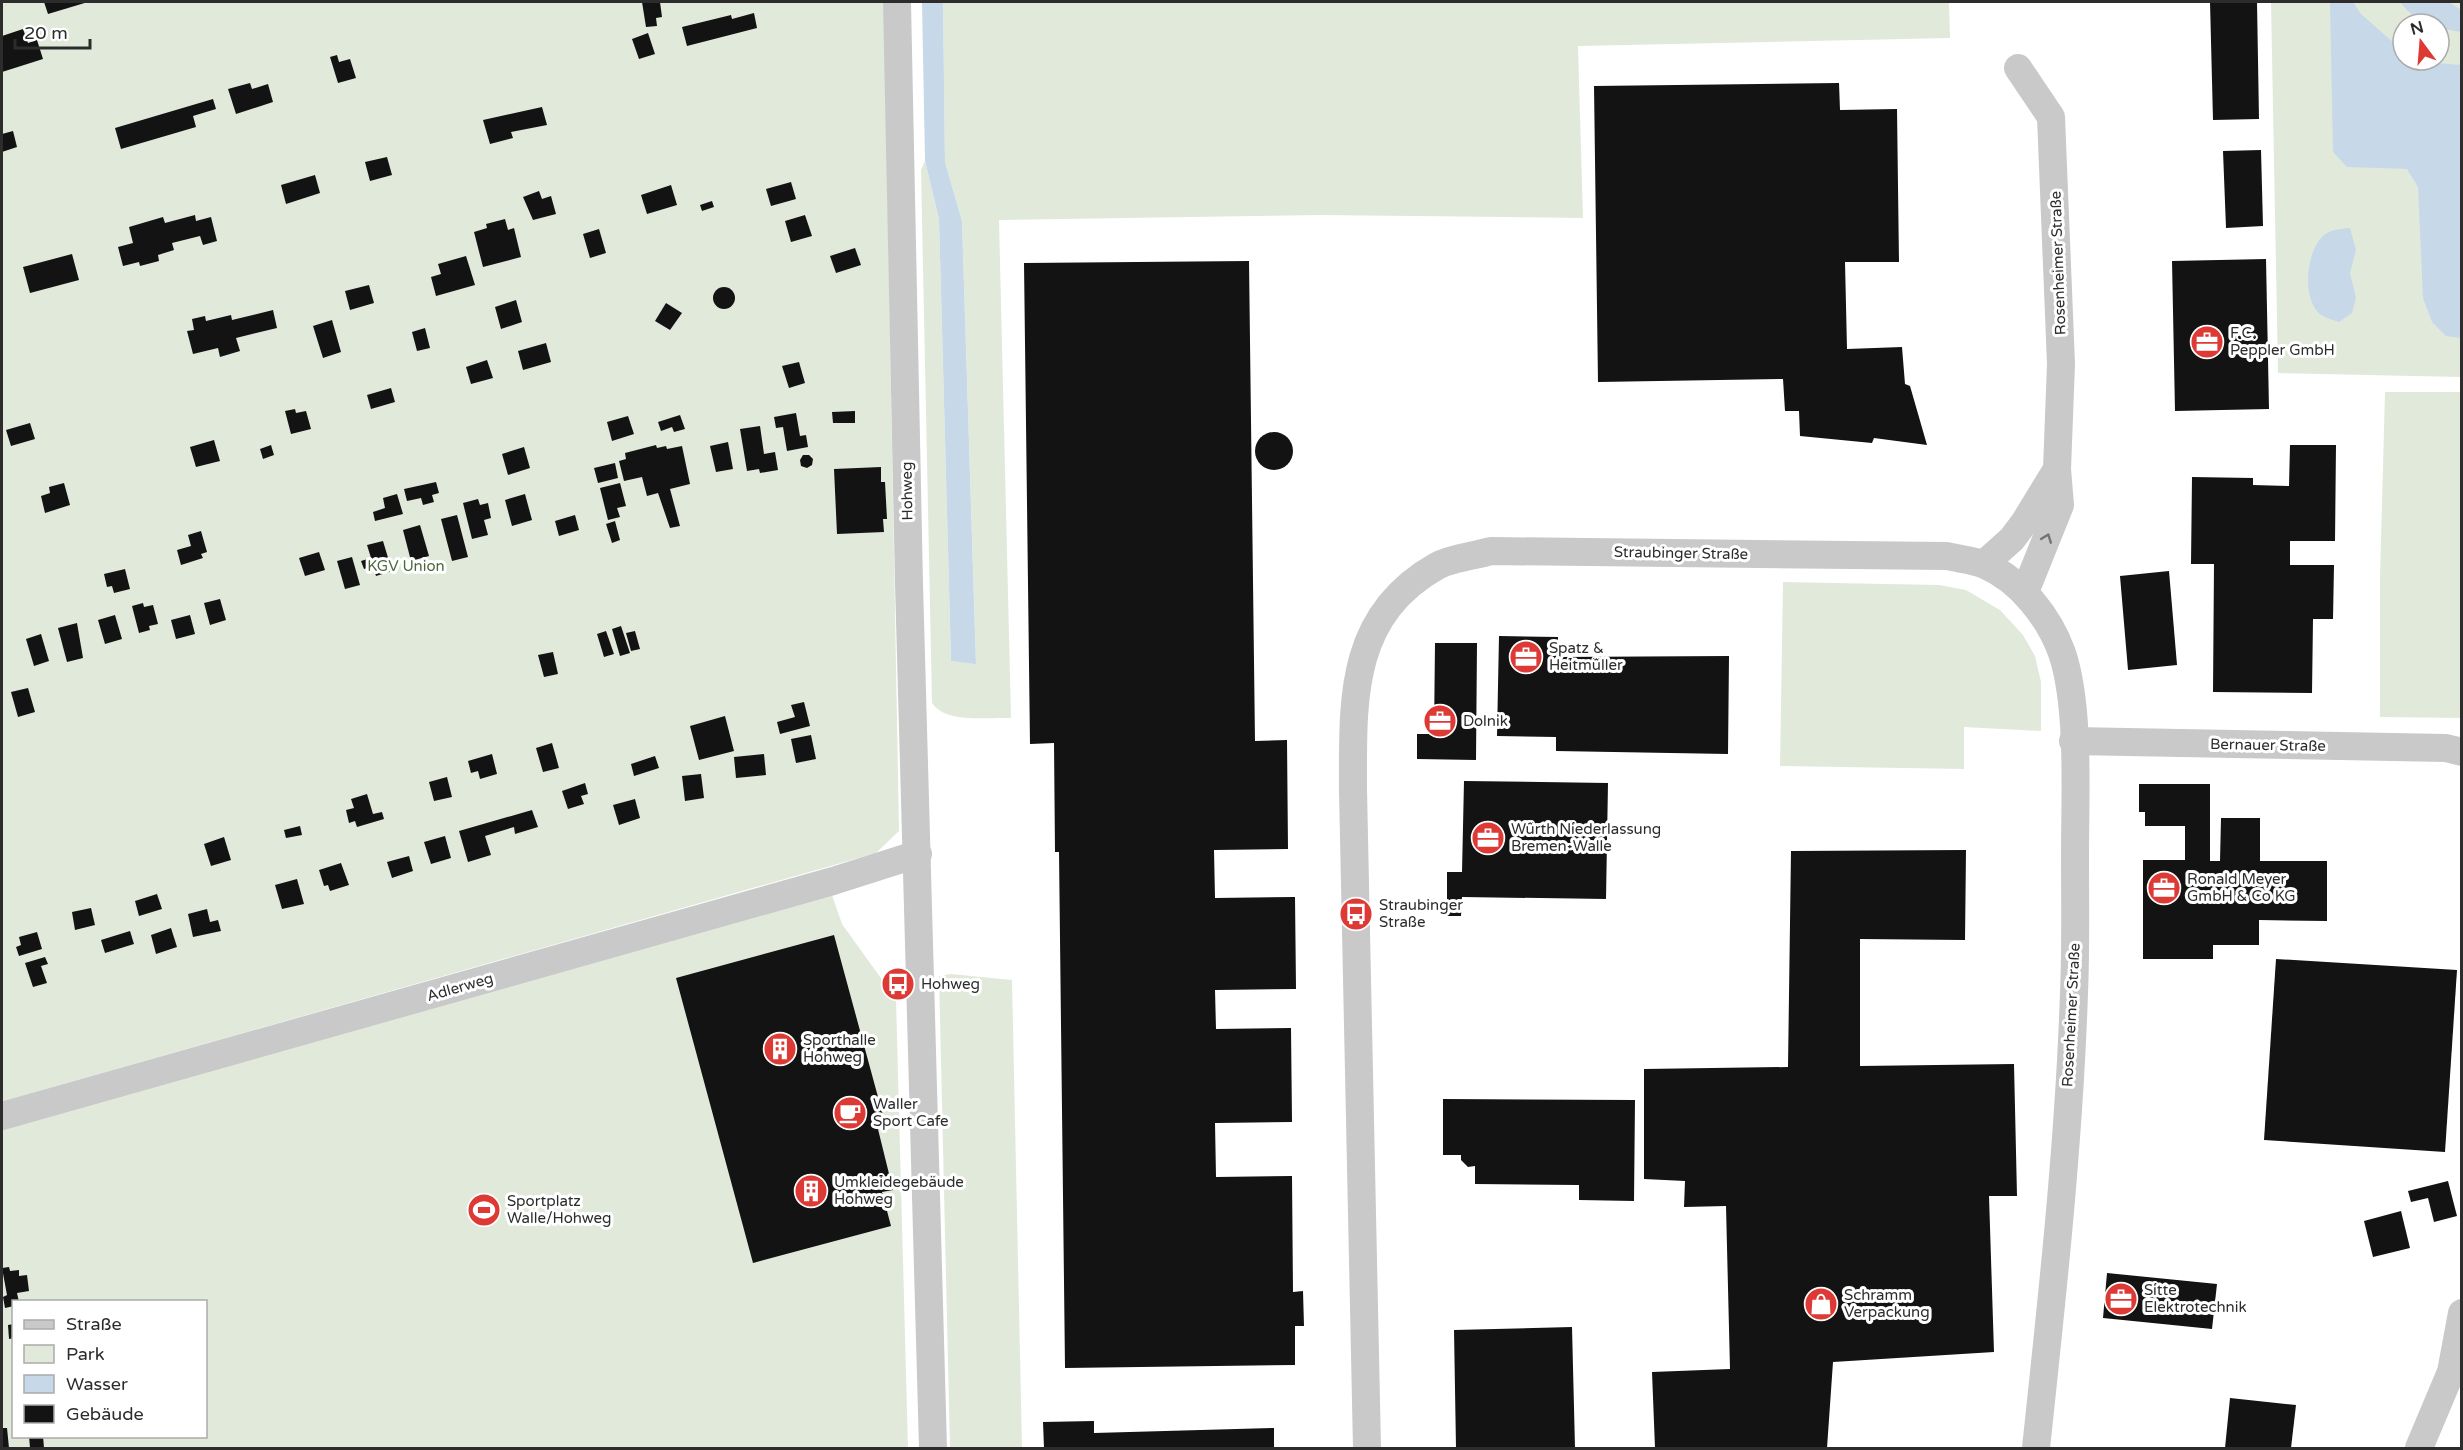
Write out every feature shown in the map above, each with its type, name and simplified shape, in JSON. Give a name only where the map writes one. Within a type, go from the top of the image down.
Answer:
[{"type":"street","name":"Hohweg","points":[[897,2],[908,572],[918,854],[933,1449]]},
{"type":"street","name":"Rosenheimer Straße","points":[[2006,578],[2060,505],[2057,469],[2061,364],[2051,117],[2018,68]]},
{"type":"street","name":"Rosenheimer Straße","points":[[2006,578],[2012,539],[2057,469]]},
{"type":"street","name":"Straubinger Straße","points":[[1367,1449],[1353,739],[1359,670],[1371,631],[1398,594],[1438,565],[1491,551],[1947,556],[2006,578]]},
{"type":"street","name":"Rosenheimer Straße","points":[[2006,578],[2042,614],[2062,652],[2071,692],[2073,741],[2074,994],[2055,1270],[2036,1449]]},
{"type":"street","name":"Bernauer Straße","points":[[2073,741],[2446,748],[2462,752]]},
{"type":"street","name":"Adlerweg","points":[[2,1116],[833,881],[918,854]]},
{"type":"street","points":[[2419,1449],[2451,1372],[2462,1313]]},
{"type":"green space","name":"KGV Union","points":[[2,2],[884,2],[899,831],[876,853],[25,1095],[831,892],[842,924],[896,999],[908,1448],[2,1448]]},
{"type":"green space","points":[[943,2],[2014,2],[1949,3],[1950,38],[1578,46],[1583,218],[1321,215],[999,220],[1011,718],[968,718],[947,714],[938,710],[932,703],[921,170],[925,161],[939,219],[951,661],[976,663],[962,221],[945,162]]},
{"type":"green space","points":[[2271,2],[2461,2],[2461,377],[2278,373]]},
{"type":"green space","points":[[2385,392],[2461,392],[2461,718],[2380,717],[2380,577]]},
{"type":"green space","points":[[1783,582],[1939,585],[1966,590],[2000,610],[2023,635],[2035,656],[2041,682],[2041,731],[1964,727],[1964,769],[1780,766]]},
{"type":"green space","points":[[951,974],[1012,980],[1022,1448],[950,1448],[939,976]]},
{"type":"water","points":[[922,2],[943,2],[945,162],[962,221],[976,664],[951,661],[939,219],[925,161]]},
{"type":"water","points":[[2330,2],[2353,2],[2361,14],[2391,40],[2391,72],[2451,72],[2451,64],[2461,65],[2461,338],[2446,336],[2432,322],[2423,298],[2418,187],[2407,169],[2347,167],[2333,152]]},
{"type":"water","points":[[2400,2],[2449,2],[2461,10],[2461,32],[2451,30],[2451,12],[2408,11]]},
{"type":"water","points":[[2350,228],[2356,250],[2350,273],[2356,298],[2352,313],[2339,322],[2321,315],[2315,308],[2310,298],[2308,276],[2313,253],[2323,236],[2332,231]]},
{"type":"building","points":[[44,2],[88,2],[48,14]]},
{"type":"building","points":[[642,2],[660,2],[662,17],[656,18],[657,26],[646,27]]},
{"type":"building","points":[[2210,2],[2257,2],[2259,119],[2213,120]]},
{"type":"building","points":[[754,13],[757,28],[687,46],[682,27],[731,15],[732,19]]},
{"type":"building","points":[[23,29],[28,43],[37,40],[43,59],[2,72],[2,36]]},
{"type":"building","points":[[648,33],[655,54],[639,59],[632,39]]},
{"type":"building","points":[[337,55],[339,62],[350,59],[356,78],[338,83],[330,57]]},
{"type":"building","points":[[250,83],[252,89],[268,84],[273,102],[236,114],[228,89]]},
{"type":"building","points":[[1839,83],[1840,110],[1897,109],[1899,262],[1845,262],[1847,349],[1902,347],[1905,384],[1910,386],[1927,445],[1874,438],[1872,443],[1800,436],[1799,411],[1785,411],[1783,379],[1598,382],[1594,86]]},
{"type":"building","points":[[213,99],[216,109],[193,116],[196,127],[121,149],[115,128]]},
{"type":"building","points":[[542,107],[547,125],[511,132],[513,138],[490,144],[483,120]]},
{"type":"building","points":[[13,131],[17,147],[2,152],[2,134]]},
{"type":"building","points":[[2261,150],[2263,226],[2226,228],[2223,151]]},
{"type":"building","points":[[387,157],[392,175],[370,181],[365,162]]},
{"type":"building","points":[[315,175],[320,193],[286,204],[281,185]]},
{"type":"building","points":[[791,182],[796,199],[771,206],[766,189]]},
{"type":"building","points":[[671,185],[677,205],[647,214],[641,195]]},
{"type":"building","points":[[539,191],[542,199],[551,196],[556,214],[533,220],[523,197]]},
{"type":"building","points":[[712,201],[714,207],[702,211],[700,205]]},
{"type":"building","points":[[195,215],[196,221],[211,217],[217,241],[203,245],[200,236],[172,243],[174,250],[158,255],[159,261],[140,266],[139,262],[123,266],[118,247],[133,243],[129,227],[163,217],[165,223]]},
{"type":"building","points":[[805,215],[812,236],[791,242],[785,221]]},
{"type":"building","points":[[505,219],[508,230],[514,228],[521,257],[483,267],[474,232],[487,228],[486,224]]},
{"type":"building","points":[[599,229],[606,253],[590,258],[583,234]]},
{"type":"building","points":[[855,248],[861,265],[836,273],[830,256]]},
{"type":"building","points":[[72,254],[79,280],[30,293],[23,267]]},
{"type":"building","points":[[466,256],[475,285],[436,296],[431,277],[441,274],[438,264]]},
{"type":"building","points":[[2266,259],[2269,409],[2175,411],[2172,261]]},
{"type":"building","points":[[1249,261],[1255,741],[1287,740],[1288,849],[1214,850],[1215,898],[1295,897],[1296,989],[1215,990],[1216,1029],[1291,1028],[1292,1122],[1215,1123],[1216,1177],[1292,1176],[1293,1292],[1303,1291],[1304,1326],[1295,1326],[1295,1365],[1065,1368],[1059,852],[1055,852],[1054,743],[1030,744],[1024,263]]},
{"type":"building","points":[[369,285],[374,303],[350,310],[345,291]]},
{"type":"building","points":[[724,287],[732,290],[735,298],[732,306],[724,309],[716,306],[713,298],[716,290]]},
{"type":"building","points":[[516,300],[522,322],[501,329],[495,307]]},
{"type":"building","points":[[666,303],[682,313],[670,330],[655,321]]},
{"type":"building","points":[[273,310],[277,328],[236,338],[240,351],[220,357],[218,348],[193,354],[187,331],[194,330],[192,319],[205,316],[206,321],[231,315],[232,320]]},
{"type":"building","points":[[332,320],[341,352],[323,358],[313,326]]},
{"type":"building","points":[[425,328],[430,348],[417,351],[412,332]]},
{"type":"building","points":[[546,343],[551,362],[523,370],[518,351]]},
{"type":"building","points":[[487,360],[493,378],[471,384],[466,367]]},
{"type":"building","points":[[799,362],[805,383],[789,388],[782,366]]},
{"type":"building","points":[[391,388],[395,402],[371,409],[367,395]]},
{"type":"building","points":[[295,409],[296,413],[306,411],[311,429],[291,434],[285,411]]},
{"type":"building","points":[[855,411],[855,423],[833,423],[832,412]]},
{"type":"building","points":[[796,413],[800,436],[806,435],[808,447],[787,451],[783,427],[776,428],[774,417]]},
{"type":"building","points":[[680,415],[685,429],[674,432],[672,427],[661,431],[658,422]]},
{"type":"building","points":[[628,416],[634,434],[612,441],[607,422]]},
{"type":"building","points":[[30,423],[35,439],[11,446],[6,430]]},
{"type":"building","points":[[760,426],[764,454],[775,452],[778,470],[760,473],[759,469],[747,471],[740,429]]},
{"type":"building","points":[[1274,432],[1287,438],[1293,451],[1287,464],[1274,470],[1261,464],[1255,451],[1261,438]]},
{"type":"building","points":[[214,440],[220,461],[196,467],[190,447]]},
{"type":"building","points":[[728,442],[733,469],[716,472],[710,446]]},
{"type":"building","points":[[271,445],[274,455],[263,459],[260,449]]},
{"type":"building","points":[[656,445],[657,448],[666,446],[667,449],[682,446],[690,484],[670,489],[680,526],[670,528],[658,493],[647,496],[642,477],[624,481],[619,461],[626,459],[625,453]]},
{"type":"building","points":[[2290,445],[2336,445],[2335,541],[2290,541],[2290,565],[2334,565],[2333,619],[2313,619],[2312,693],[2213,692],[2214,564],[2191,564],[2192,477],[2253,478],[2253,485],[2289,486]]},
{"type":"building","points":[[524,447],[530,468],[508,475],[502,454]]},
{"type":"building","points":[[803,455],[809,455],[813,459],[812,465],[807,468],[801,466],[800,460]]},
{"type":"building","points":[[615,463],[618,478],[598,483],[594,468]]},
{"type":"building","points":[[881,467],[881,482],[885,482],[887,519],[883,519],[884,532],[837,534],[834,469]]},
{"type":"building","points":[[436,482],[439,493],[432,495],[434,502],[423,505],[421,498],[407,501],[404,489]]},
{"type":"building","points":[[64,483],[70,505],[45,513],[41,496],[50,493],[49,487]]},
{"type":"building","points":[[620,483],[626,506],[617,508],[620,517],[608,520],[600,488]]},
{"type":"building","points":[[397,494],[403,514],[375,521],[373,512],[385,508],[383,498]]},
{"type":"building","points":[[525,494],[532,520],[512,526],[505,500]]},
{"type":"building","points":[[478,499],[480,505],[488,503],[491,518],[484,520],[488,535],[472,539],[463,503]]},
{"type":"building","points":[[457,515],[468,557],[452,561],[441,519]]},
{"type":"building","points":[[575,515],[579,530],[559,536],[555,521]]},
{"type":"building","points":[[615,521],[620,540],[612,543],[606,524]]},
{"type":"building","points":[[420,525],[429,556],[411,561],[403,530]]},
{"type":"building","points":[[201,531],[207,552],[201,554],[203,558],[181,565],[177,550],[191,546],[188,535]]},
{"type":"building","points":[[383,541],[392,571],[376,576],[373,566],[364,569],[361,561],[371,558],[367,545]]},
{"type":"building","points":[[319,552],[325,570],[305,576],[299,558]]},
{"type":"building","points":[[352,557],[360,585],[345,589],[337,561]]},
{"type":"building","points":[[125,569],[130,589],[114,593],[112,586],[107,587],[104,574]]},
{"type":"building","points":[[2169,571],[2177,665],[2128,670],[2120,576]]},
{"type":"building","points":[[220,599],[226,620],[210,625],[204,603]]},
{"type":"building","points":[[143,603],[144,607],[153,605],[158,624],[149,626],[150,630],[139,633],[132,606]]},
{"type":"building","points":[[115,615],[122,639],[105,644],[98,620]]},
{"type":"building","points":[[190,615],[195,634],[176,639],[171,620]]},
{"type":"building","points":[[77,623],[83,658],[67,662],[58,628]]},
{"type":"building","points":[[621,626],[630,653],[620,656],[612,629]]},
{"type":"building","points":[[606,631],[614,654],[604,657],[597,634]]},
{"type":"building","points":[[635,631],[640,649],[631,651],[626,633]]},
{"type":"building","points":[[41,634],[49,661],[34,666],[26,639]]},
{"type":"building","points":[[1499,636],[1558,637],[1558,657],[1729,656],[1728,754],[1556,751],[1556,737],[1497,736]]},
{"type":"building","points":[[1435,643],[1477,643],[1476,760],[1417,759],[1417,734],[1434,734]]},
{"type":"building","points":[[553,652],[558,674],[544,677],[538,655]]},
{"type":"building","points":[[28,688],[35,712],[18,717],[11,692]]},
{"type":"building","points":[[804,702],[810,726],[780,734],[777,722],[795,717],[791,705]]},
{"type":"building","points":[[725,716],[734,751],[699,760],[690,726]]},
{"type":"building","points":[[811,735],[816,759],[796,763],[791,739]]},
{"type":"building","points":[[552,743],[559,768],[543,772],[536,748]]},
{"type":"building","points":[[492,754],[497,774],[480,779],[478,771],[471,773],[468,761]]},
{"type":"building","points":[[764,754],[766,775],[736,778],[734,757]]},
{"type":"building","points":[[655,756],[659,768],[634,776],[631,764]]},
{"type":"building","points":[[701,774],[704,798],[685,801],[682,776]]},
{"type":"building","points":[[447,777],[452,797],[434,801],[429,782]]},
{"type":"building","points":[[1464,781],[1608,783],[1606,899],[1462,897],[1461,916],[1447,916],[1447,872],[1462,872]]},
{"type":"building","points":[[585,783],[588,794],[581,796],[584,804],[568,809],[562,791]]},
{"type":"building","points":[[2139,784],[2210,784],[2210,861],[2220,861],[2221,818],[2260,818],[2260,861],[2327,861],[2327,921],[2259,920],[2259,945],[2213,945],[2213,959],[2143,959],[2143,860],[2185,860],[2185,826],[2145,826],[2145,812],[2139,812]]},
{"type":"building","points":[[367,794],[373,814],[382,812],[384,819],[357,827],[355,821],[349,823],[346,810],[354,808],[351,799]]},
{"type":"building","points":[[635,799],[640,818],[619,825],[613,805]]},
{"type":"building","points":[[532,810],[538,827],[515,834],[514,827],[485,836],[491,855],[468,862],[459,831]]},
{"type":"building","points":[[300,826],[302,835],[286,838],[284,830]]},
{"type":"building","points":[[445,836],[451,858],[431,864],[424,842]]},
{"type":"building","points":[[224,837],[231,860],[211,866],[204,844]]},
{"type":"building","points":[[1966,850],[1965,940],[1860,939],[1860,1066],[2014,1064],[2017,1196],[1989,1196],[1994,1352],[1833,1362],[1827,1448],[1655,1448],[1652,1372],[1730,1369],[1726,1206],[1684,1207],[1685,1181],[1644,1179],[1644,1069],[1788,1067],[1791,851]]},
{"type":"building","points":[[409,856],[413,871],[392,878],[387,862]]},
{"type":"building","points":[[341,863],[349,885],[330,891],[328,885],[324,886],[319,870]]},
{"type":"building","points":[[297,879],[304,904],[282,909],[275,885]]},
{"type":"building","points":[[157,894],[162,909],[139,916],[135,901]]},
{"type":"building","points":[[91,908],[95,925],[75,930],[72,912]]},
{"type":"building","points":[[207,909],[210,922],[218,920],[221,931],[193,937],[188,914]]},
{"type":"building","points":[[171,928],[177,947],[156,954],[151,935]]},
{"type":"building","points":[[130,931],[134,944],[105,953],[101,940]]},
{"type":"building","points":[[37,932],[42,949],[19,956],[16,947],[21,945],[19,937]]},
{"type":"building","name":"Sporthalle Hohweg","points":[[834,935],[884,1119],[876,1121],[893,1190],[882,1192],[891,1226],[753,1263],[676,978]]},
{"type":"building","points":[[45,957],[48,964],[41,966],[47,983],[33,987],[25,963]]},
{"type":"building","points":[[2276,959],[2457,970],[2445,1152],[2264,1140]]},
{"type":"building","points":[[1443,1099],[1635,1100],[1634,1201],[1579,1200],[1579,1185],[1475,1184],[1475,1166],[1468,1167],[1461,1160],[1461,1155],[1443,1155]]},
{"type":"building","points":[[2448,1181],[2457,1216],[2434,1222],[2428,1198],[2411,1202],[2408,1191]]},
{"type":"building","points":[[2401,1211],[2410,1248],[2373,1257],[2364,1221]]},
{"type":"building","points":[[9,1267],[10,1271],[19,1270],[19,1276],[27,1275],[29,1291],[17,1293],[19,1300],[12,1300],[12,1306],[5,1308],[3,1297],[7,1295],[2,1268]]},
{"type":"building","points":[[2107,1273],[2217,1284],[2212,1329],[2103,1318]]},
{"type":"building","points":[[12,1324],[12,1338],[9,1339],[8,1325]]},
{"type":"building","points":[[1572,1327],[1575,1448],[1456,1448],[1454,1330]]},
{"type":"building","points":[[2230,1398],[2296,1405],[2291,1448],[2225,1448]]},
{"type":"building","points":[[1094,1421],[1094,1433],[1274,1428],[1274,1448],[1044,1448],[1043,1422]]},
{"type":"building","points":[[2,1428],[7,1428],[9,1448],[2,1448]]},
{"type":"building","points":[[29,1438],[43,1438],[44,1448],[30,1448]]},
{"type":"place","name":"F.C. Peppler GmbH","points":[[2207,342]]},
{"type":"place","name":"Spatz & Heitmüller","points":[[1526,657]]},
{"type":"place","name":"Dolnik","points":[[1440,721]]},
{"type":"place","name":"Würth Niederlassung Bremen-Walle","points":[[1488,838]]},
{"type":"place","name":"Ronald Meyer GmbH & Co KG","points":[[2164,888]]},
{"type":"place","name":"Straubinger Straße","points":[[1356,914]]},
{"type":"place","name":"Hohweg","points":[[898,984]]},
{"type":"place","name":"Sporthalle Hohweg","points":[[780,1049]]},
{"type":"place","name":"Waller Sport Cafe","points":[[850,1113]]},
{"type":"place","name":"Umkleidegebäude Hohweg","points":[[811,1191]]},
{"type":"place","name":"Sportplatz Walle/Hohweg","points":[[484,1210]]},
{"type":"place","name":"Sitte Elektrotechnik","points":[[2121,1299]]},
{"type":"place","name":"Schramm Verpackung","points":[[1821,1304]]}]
